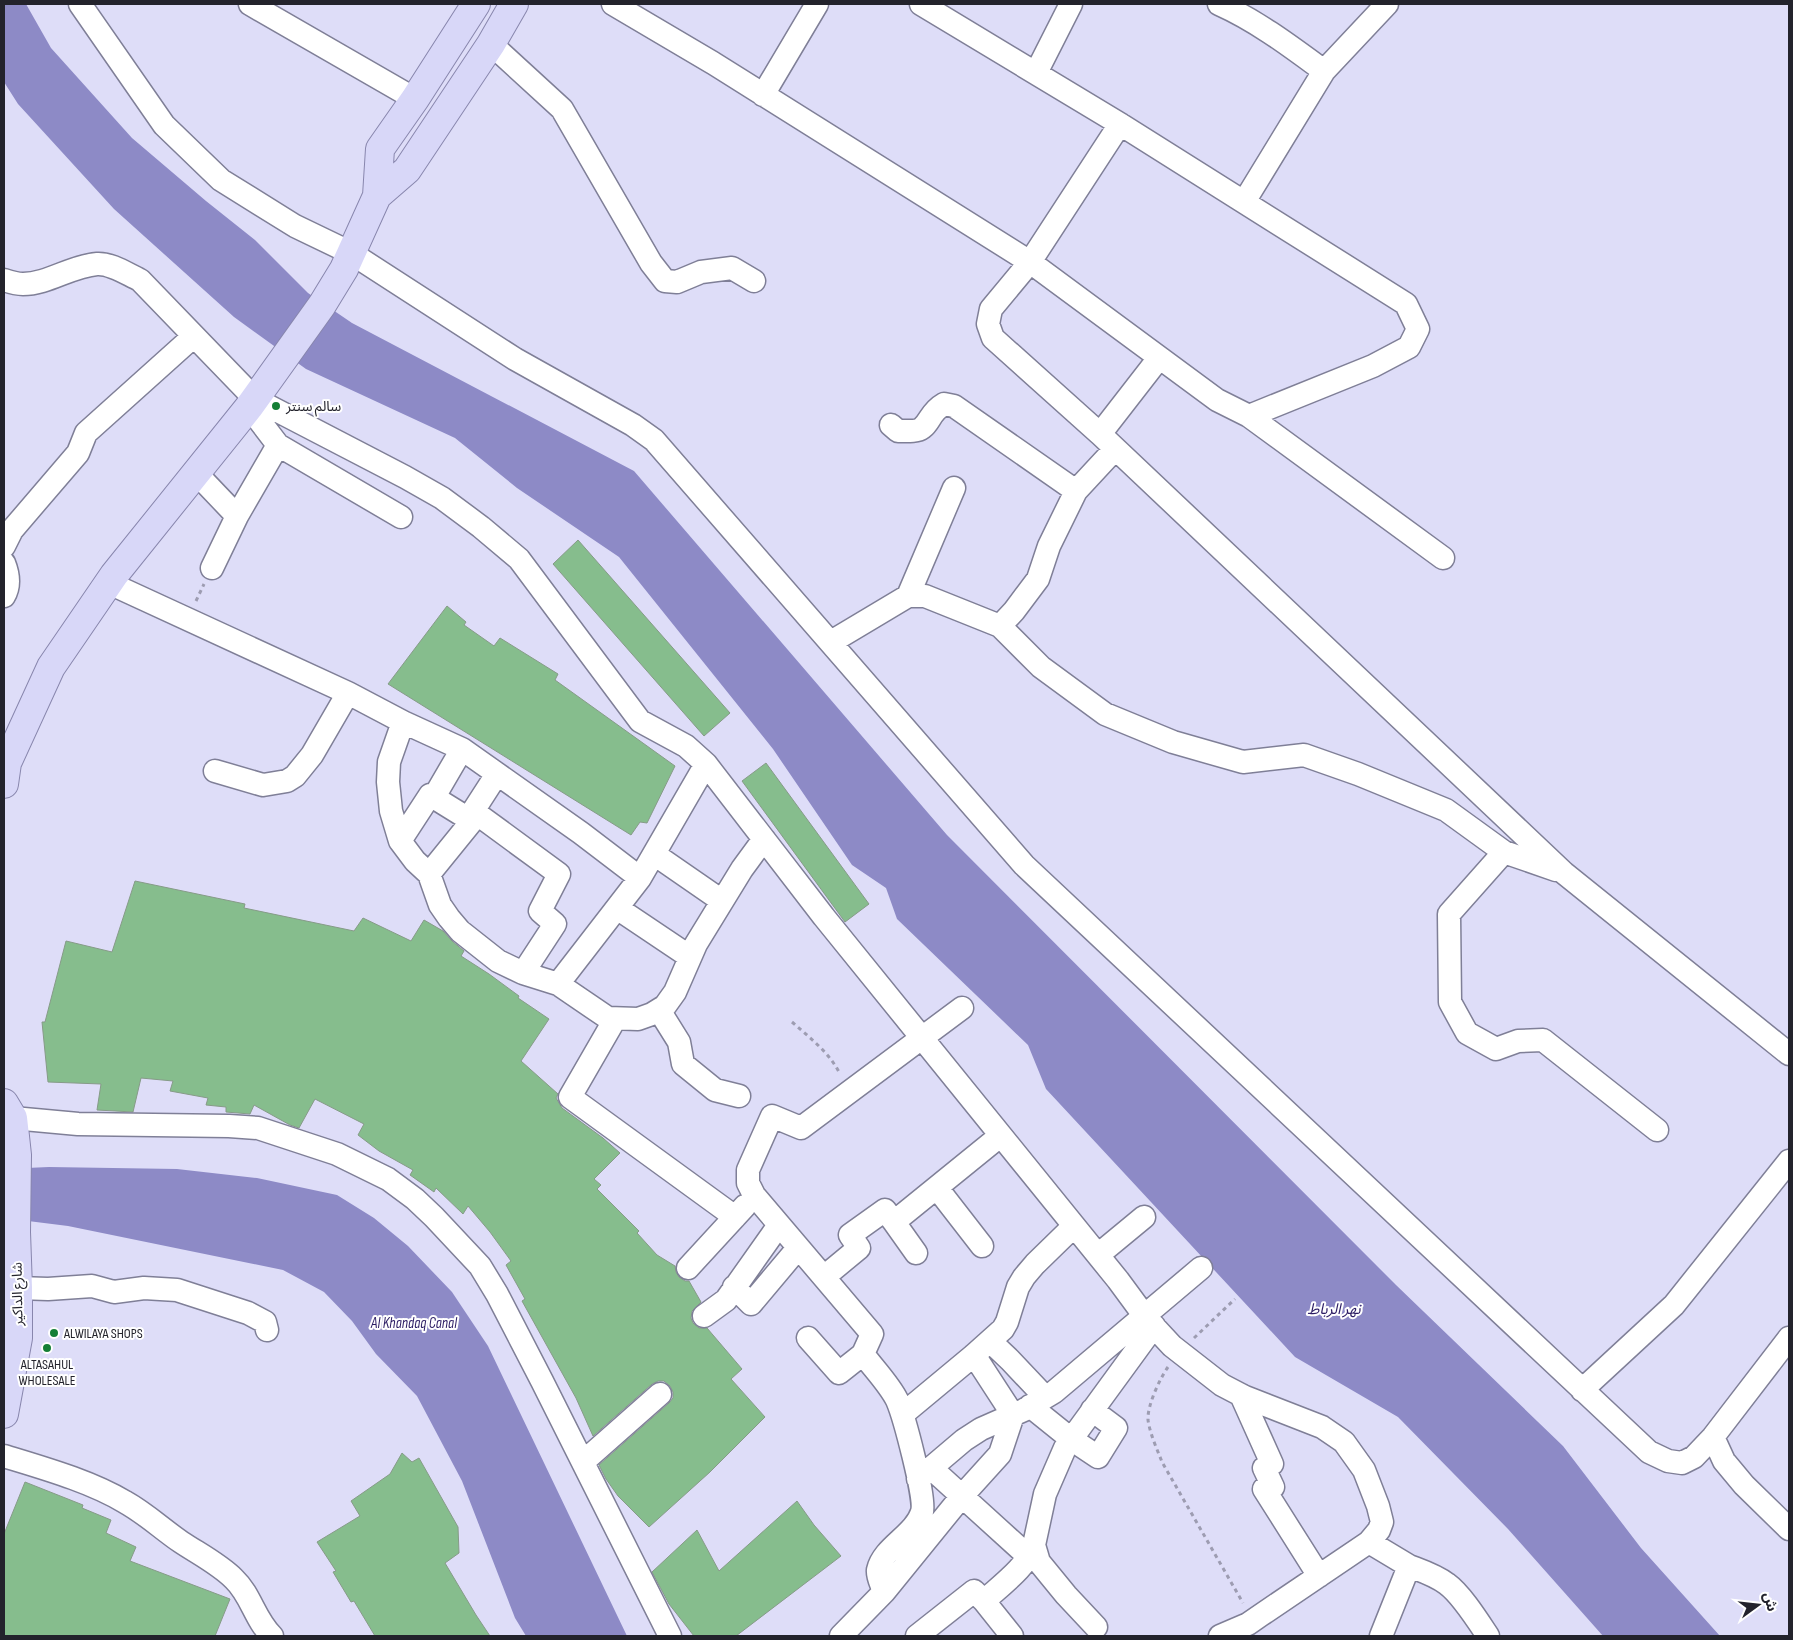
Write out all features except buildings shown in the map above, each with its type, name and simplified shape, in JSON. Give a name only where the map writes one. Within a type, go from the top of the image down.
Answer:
[{"type":"main road","points":[[4,784],[7,763],[51,667],[108,583],[255,398],[322,305],[347,261],[377,196],[380,149],[415,99],[476,4]]},
{"type":"main road","points":[[377,196],[407,170],[491,44],[514,4]]},
{"type":"main road","name":"شارع الداكير","points":[[4,1414],[18,1338],[11,1320],[18,1288],[16,1232],[17,1155],[7,1113]]},
{"type":"street","points":[[80,4],[164,125],[221,180],[347,261],[515,359],[632,424],[654,440],[1024,865],[1649,1452],[1668,1462],[1682,1463],[1694,1457],[1713,1437],[1789,1338]]},
{"type":"street","points":[[250,4],[415,99]]},
{"type":"street","points":[[613,4],[763,95],[1030,262],[1217,400],[1249,416],[1443,558]]},
{"type":"street","points":[[763,95],[817,4]]},
{"type":"street","points":[[921,4],[1120,124],[1406,304],[1418,329],[1409,347],[1374,366],[1249,416]]},
{"type":"street","points":[[1036,73],[1071,4]]},
{"type":"street","points":[[1219,4],[1238,12],[1266,29],[1324,71]]},
{"type":"street","points":[[1244,202],[1324,71],[1387,4]]},
{"type":"street","points":[[491,44],[562,109],[651,262],[665,281],[677,282],[701,272],[732,268],[754,281]]},
{"type":"street","points":[[1120,124],[1030,262],[991,309],[988,324],[993,338],[1108,441],[1564,873],[1789,1054]]},
{"type":"street","points":[[4,280],[22,285],[42,282],[76,269],[98,264],[115,268],[140,280],[255,398],[442,498],[519,559],[640,722],[686,746],[706,764],[922,1039],[1149,1320],[1180,1352],[1222,1385],[1241,1395],[1322,1427],[1344,1442],[1364,1470],[1378,1506],[1382,1522],[1379,1530],[1369,1542],[1254,1620],[1220,1636]]},
{"type":"street","points":[[4,546],[12,530],[78,453],[86,433],[194,336]]},
{"type":"street","points":[[1000,626],[1038,579],[1049,546],[1076,491],[1159,358]]},
{"type":"street","points":[[255,398],[278,445],[401,517]]},
{"type":"street","points":[[891,425],[898,431],[912,431],[922,428],[935,409],[944,404],[954,406],[1076,491]]},
{"type":"street","points":[[212,568],[237,516],[278,445]]},
{"type":"street","points":[[196,473],[237,516]]},
{"type":"street","points":[[908,596],[954,488]]},
{"type":"street","points":[[4,563],[8,573],[4,596]]},
{"type":"street","points":[[108,583],[190,613],[403,722],[462,749],[582,833],[640,878]]},
{"type":"street","points":[[831,642],[908,596],[925,596],[1000,626],[1041,667],[1105,714],[1173,742],[1243,762],[1304,755],[1358,774],[1446,810],[1504,852],[1564,873]]},
{"type":"street","points":[[215,771],[263,784],[287,781],[303,767],[312,755],[348,693]]},
{"type":"street","points":[[403,722],[389,762],[388,782],[391,811],[400,841],[429,874],[440,905],[460,931],[498,961],[523,973],[558,984],[608,1018],[638,1019],[665,1006],[676,992],[696,944],[742,869],[764,839]]},
{"type":"street","points":[[434,797],[462,749]]},
{"type":"street","points":[[558,984],[640,878],[706,764]]},
{"type":"street","points":[[429,874],[472,821],[471,815],[498,774]]},
{"type":"street","points":[[400,841],[430,795],[471,815],[559,874],[540,911],[556,924],[523,973]]},
{"type":"street","points":[[1504,852],[1449,914],[1450,1002],[1467,1034],[1496,1049],[1518,1041],[1543,1040],[1657,1130]]},
{"type":"street","points":[[654,854],[722,901]]},
{"type":"street","points":[[617,908],[690,957]]},
{"type":"street","points":[[808,1338],[839,1373],[863,1354],[872,1334],[754,1195],[748,1183],[748,1170],[772,1116],[801,1128],[962,1008]]},
{"type":"street","points":[[659,1010],[679,1042],[683,1064],[715,1090],[739,1096]]},
{"type":"street","points":[[615,1019],[570,1097],[735,1217]]},
{"type":"street","points":[[7,1113],[78,1124],[258,1128],[336,1154],[388,1179],[414,1199],[434,1217],[480,1266],[497,1294],[670,1636]]},
{"type":"street","points":[[894,1222],[1000,1136]]},
{"type":"street","points":[[1582,1390],[1674,1305],[1789,1161]]},
{"type":"street","points":[[936,1188],[982,1246]]},
{"type":"street","points":[[688,1268],[754,1195]]},
{"type":"street","points":[[824,1277],[859,1248],[850,1235],[885,1210],[916,1253]]},
{"type":"street","points":[[1098,1255],[1144,1217]]},
{"type":"street","points":[[704,1316],[726,1300],[779,1225]]},
{"type":"street","points":[[902,1414],[1003,1330],[1018,1287],[1024,1277],[1074,1226]]},
{"type":"street","points":[[734,1287],[751,1304],[798,1248]]},
{"type":"street","points":[[925,1474],[964,1440],[981,1429],[1054,1392],[1149,1320],[1201,1268]]},
{"type":"street","points":[[18,1288],[48,1289],[92,1286],[114,1292],[144,1288],[177,1290],[248,1313],[265,1322],[267,1330]]},
{"type":"street","points":[[984,1601],[1031,1551],[1045,1494],[1054,1469],[1071,1439],[1092,1410],[1149,1320]]},
{"type":"street","points":[[982,1348],[1010,1360],[1029,1406]]},
{"type":"street","points":[[982,1348],[1029,1406],[1071,1439],[1098,1457],[1116,1428],[1092,1410]]},
{"type":"street","points":[[863,1354],[897,1399],[925,1474],[923,1510],[913,1527],[886,1556],[878,1571],[884,1592]]},
{"type":"street","points":[[582,1462],[660,1394]]},
{"type":"street","points":[[1241,1395],[1272,1464],[1264,1468],[1274,1487],[1264,1489],[1319,1576]]},
{"type":"street","points":[[847,1635],[962,1496],[1000,1454],[1029,1406]]},
{"type":"street","points":[[1713,1437],[1724,1462],[1744,1485],[1789,1529]]},
{"type":"street","points":[[4,1456],[50,1470],[106,1492],[142,1513],[234,1579],[246,1594],[259,1621],[272,1636]]},
{"type":"street","points":[[925,1474],[962,1496],[1031,1551],[1066,1595],[1096,1627]]},
{"type":"street","points":[[1369,1542],[1409,1566],[1429,1573],[1449,1585],[1473,1614],[1486,1636]]},
{"type":"street","points":[[1381,1636],[1409,1566]]},
{"type":"street","points":[[916,1636],[941,1629],[974,1591],[1012,1636]]},
{"type":"path","points":[[792,1022],[820,1046],[834,1063],[850,1092]]},
{"type":"path","points":[[1235,1300],[1180,1352],[1165,1372],[1154,1393],[1148,1418],[1162,1462],[1254,1620]]},
{"type":"water","name":"نهر الرباط","points":[[4,4],[26,4],[51,48],[132,138],[255,240],[308,293],[352,323],[634,471],[947,835],[1396,1285],[1563,1446],[1641,1548],[1720,1636],[1603,1636],[1508,1529],[1398,1417],[1295,1357],[1046,1089],[1028,1045],[897,919],[886,888],[852,865],[773,749],[619,557],[517,488],[455,438],[306,369],[234,317],[114,209],[18,104],[4,82]]},
{"type":"water","name":"Al Khandaq Canal","points":[[49,1167],[177,1169],[257,1178],[337,1195],[374,1218],[408,1246],[452,1292],[488,1346],[627,1636],[526,1636],[515,1618],[462,1481],[417,1396],[376,1354],[352,1321],[324,1292],[283,1270],[68,1226],[4,1218],[4,1169]]},
{"type":"place","name":"سالم سنتر","points":[[276,406]]},
{"type":"place","name":"ALWILAYA SHOPS","points":[[54,1333]]},
{"type":"place","name":"ALTASAHUL WHOLESALE","points":[[47,1348]]}]
